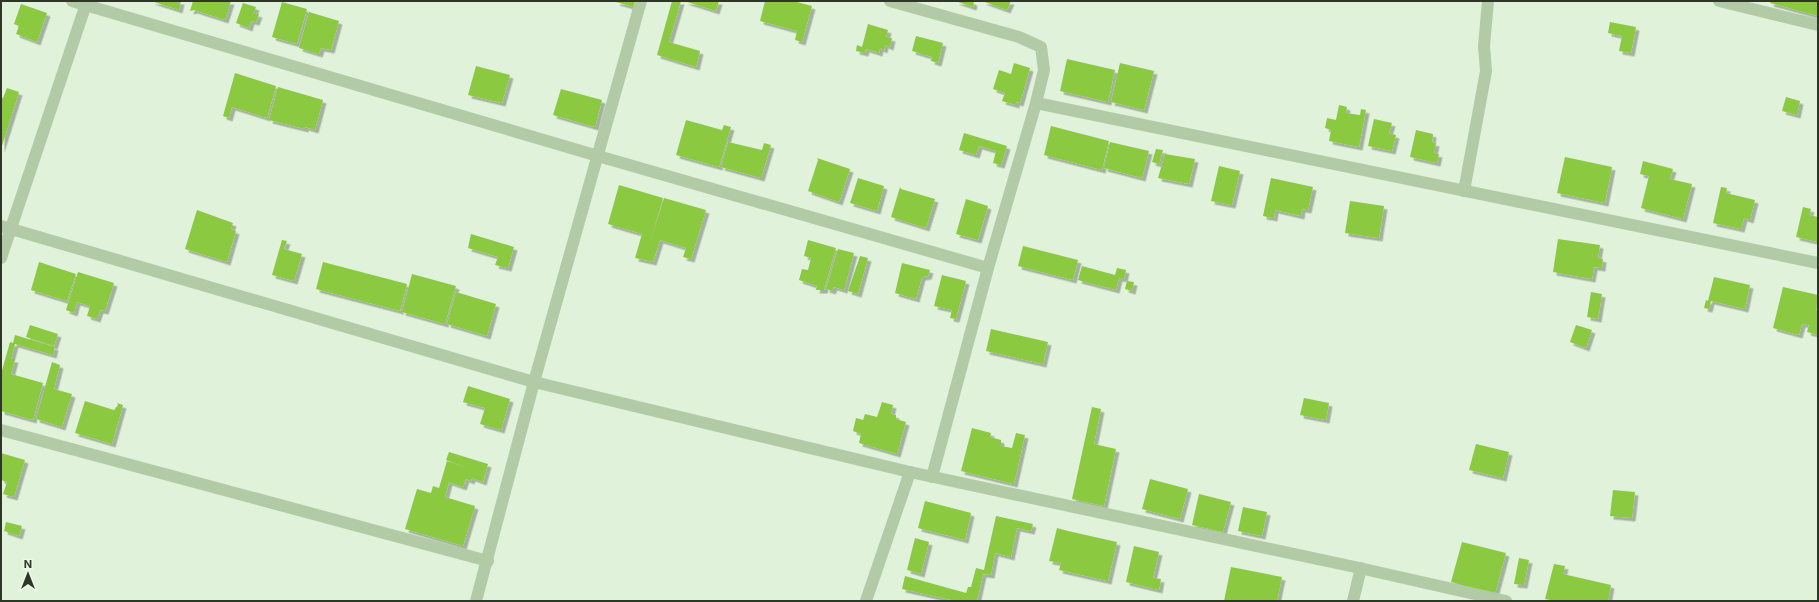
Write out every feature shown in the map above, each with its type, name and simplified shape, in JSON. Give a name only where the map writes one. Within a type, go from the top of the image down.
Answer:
[{"type":"street","points":[[72,1],[86,3],[598,156],[988,268]]},
{"type":"street","points":[[476,601],[488,561],[534,382],[642,1]]},
{"type":"street","points":[[890,1],[1019,38],[1041,47],[1044,70],[1036,103],[988,268],[932,477]]},
{"type":"street","points":[[1464,191],[1486,71],[1484,46],[1488,1]]},
{"type":"street","points":[[1719,1],[1818,25]]},
{"type":"street","points":[[1,258],[5,228],[86,3]]},
{"type":"street","points":[[1036,103],[1818,263]]},
{"type":"street","points":[[5,228],[534,382],[932,477],[1361,568],[1506,601]]},
{"type":"street","points":[[1,430],[488,561]]},
{"type":"street","points":[[866,601],[910,472]]},
{"type":"street","points":[[1353,601],[1361,568]]},
{"type":"building","points":[[151,1],[181,1],[179,10]]},
{"type":"building","points":[[193,1],[231,1],[225,20],[194,10],[190,11]]},
{"type":"building","points":[[636,1],[634,7],[616,2]]},
{"type":"building","points":[[672,1],[681,1],[669,42],[700,51],[696,67],[657,55]]},
{"type":"building","points":[[684,1],[719,1],[716,11]]},
{"type":"building","points":[[765,1],[793,1],[812,6],[802,42],[795,40],[797,31],[760,21]]},
{"type":"building","points":[[955,1],[972,1],[974,3],[973,7]]},
{"type":"building","points":[[982,1],[1011,1],[1007,10]]},
{"type":"building","points":[[1771,1],[1818,1],[1818,16],[1770,3]]},
{"type":"building","points":[[282,2],[307,9],[297,44],[272,37]]},
{"type":"building","points":[[243,3],[256,7],[254,13],[259,14],[256,22],[251,21],[249,28],[236,23]]},
{"type":"building","points":[[21,4],[47,13],[37,42],[16,34],[19,26],[14,24]]},
{"type":"building","points":[[309,12],[339,21],[331,50],[321,48],[319,54],[299,48]]},
{"type":"building","points":[[1610,22],[1636,27],[1631,53],[1619,51],[1622,36],[1608,33]]},
{"type":"building","points":[[868,24],[888,30],[886,37],[892,38],[890,47],[885,45],[884,50],[880,48],[879,53],[866,49],[865,53],[856,51],[857,45],[862,47]]},
{"type":"building","points":[[916,36],[943,43],[938,63],[931,61],[932,57],[912,51]]},
{"type":"building","points":[[1067,59],[1115,70],[1108,102],[1060,91]]},
{"type":"building","points":[[1014,63],[1030,68],[1020,103],[1016,102],[1016,105],[1002,101],[1005,93],[993,89],[999,70],[1011,74]]},
{"type":"building","points":[[1120,63],[1154,71],[1144,110],[1111,102]]},
{"type":"building","points":[[476,66],[510,75],[502,103],[468,95]]},
{"type":"building","points":[[235,73],[276,86],[267,118],[232,107],[229,118],[223,116]]},
{"type":"building","points":[[278,87],[323,100],[315,130],[269,120]]},
{"type":"building","points":[[7,88],[19,92],[1,149],[1,98],[3,98]]},
{"type":"building","points":[[561,89],[602,100],[595,127],[553,115]]},
{"type":"building","points":[[1786,97],[1800,101],[1797,115],[1782,111]]},
{"type":"building","points":[[1339,105],[1347,107],[1346,113],[1360,115],[1361,109],[1366,110],[1359,147],[1329,141],[1331,130],[1325,128],[1327,118],[1336,120]]},
{"type":"building","points":[[1374,119],[1392,123],[1389,133],[1396,135],[1392,151],[1368,146]]},
{"type":"building","points":[[686,120],[722,130],[724,125],[731,127],[719,167],[676,155]]},
{"type":"building","points":[[1051,126],[1109,141],[1102,170],[1044,155]]},
{"type":"building","points":[[1416,130],[1433,134],[1432,142],[1436,143],[1434,153],[1439,154],[1437,163],[1410,157]]},
{"type":"building","points":[[964,133],[1007,146],[1001,165],[993,163],[996,151],[979,146],[976,155],[959,150]]},
{"type":"building","points":[[728,142],[762,150],[764,143],[771,145],[761,178],[721,167]]},
{"type":"building","points":[[1110,142],[1149,151],[1142,178],[1104,168]]},
{"type":"building","points":[[1156,149],[1163,150],[1159,164],[1152,162]]},
{"type":"building","points":[[1165,154],[1195,159],[1189,184],[1158,178]]},
{"type":"building","points":[[1565,157],[1612,167],[1605,203],[1557,193]]},
{"type":"building","points":[[817,158],[850,169],[839,202],[808,191],[818,160]]},
{"type":"building","points":[[1643,161],[1673,169],[1670,179],[1692,184],[1683,219],[1641,208],[1649,176],[1640,174]]},
{"type":"building","points":[[1219,166],[1240,171],[1232,205],[1211,201]]},
{"type":"building","points":[[858,178],[884,186],[877,211],[850,203]]},
{"type":"building","points":[[1271,178],[1313,187],[1308,210],[1302,209],[1301,216],[1275,210],[1274,218],[1263,216]]},
{"type":"building","points":[[619,185],[663,198],[649,246],[664,198],[706,210],[691,259],[683,257],[686,248],[660,240],[653,262],[635,258],[642,234],[608,224]]},
{"type":"building","points":[[900,187],[901,189],[935,199],[926,228],[891,217]]},
{"type":"building","points":[[1721,187],[1727,188],[1726,193],[1755,200],[1750,220],[1744,218],[1741,229],[1713,223]]},
{"type":"building","points":[[966,199],[988,206],[978,240],[956,234]]},
{"type":"building","points":[[1350,201],[1384,206],[1379,238],[1345,233]]},
{"type":"building","points":[[1803,207],[1811,209],[1809,215],[1818,217],[1818,242],[1796,237]]},
{"type":"building","points":[[197,210],[233,223],[231,229],[236,231],[227,262],[185,249]]},
{"type":"building","points":[[471,234],[514,247],[508,268],[495,265],[498,257],[468,248]]},
{"type":"building","points":[[1558,239],[1600,245],[1598,258],[1603,259],[1602,268],[1594,267],[1592,279],[1553,272]]},
{"type":"building","points":[[282,240],[287,241],[284,249],[302,254],[294,281],[272,275]]},
{"type":"building","points":[[808,240],[836,248],[824,290],[816,290],[817,286],[799,280],[802,269],[808,270],[811,258],[804,256]]},
{"type":"building","points":[[1023,246],[1078,260],[1073,280],[1018,266]]},
{"type":"building","points":[[838,249],[854,253],[844,290],[834,287],[832,291],[826,289]]},
{"type":"building","points":[[860,256],[868,258],[858,294],[848,291]]},
{"type":"building","points":[[39,262],[76,274],[67,301],[31,290]]},
{"type":"building","points":[[323,262],[407,284],[400,311],[316,289]]},
{"type":"building","points":[[902,263],[930,270],[928,276],[922,277],[916,299],[895,293]]},
{"type":"building","points":[[1082,266],[1115,275],[1117,268],[1126,270],[1124,279],[1119,278],[1116,290],[1078,280]]},
{"type":"building","points":[[78,272],[114,283],[105,311],[100,310],[97,319],[87,316],[90,306],[77,302],[74,313],[66,310]]},
{"type":"building","points":[[412,274],[456,286],[445,324],[402,312]]},
{"type":"building","points":[[942,275],[966,281],[956,319],[950,318],[952,310],[934,306]]},
{"type":"building","points":[[1714,277],[1750,285],[1745,309],[1711,301],[1709,309],[1704,308],[1706,300],[1708,301]]},
{"type":"building","points":[[1127,281],[1134,282],[1132,291],[1125,289]]},
{"type":"building","points":[[1783,287],[1818,295],[1816,311],[1818,311],[1818,335],[1807,332],[1809,325],[1802,324],[1799,335],[1773,328]]},
{"type":"building","points":[[456,292],[496,304],[487,336],[447,324]]},
{"type":"building","points":[[1591,292],[1602,294],[1598,319],[1587,317]]},
{"type":"building","points":[[30,325],[58,334],[54,346],[26,337]]},
{"type":"building","points":[[1576,325],[1592,330],[1586,348],[1570,342]]},
{"type":"building","points":[[991,329],[1048,342],[1043,364],[986,351]]},
{"type":"building","points":[[15,335],[55,347],[53,355],[15,344],[11,359],[15,359],[11,374],[43,383],[33,420],[1,411],[1,374],[10,342],[13,343]]},
{"type":"building","points":[[52,362],[60,365],[54,389],[72,394],[62,427],[36,419]]},
{"type":"building","points":[[468,386],[510,399],[501,430],[480,424],[485,408],[463,402]]},
{"type":"building","points":[[1304,398],[1329,403],[1326,420],[1300,415]]},
{"type":"building","points":[[85,401],[114,410],[118,405],[117,403],[123,405],[112,444],[75,433]]},
{"type":"building","points":[[882,402],[893,405],[891,414],[896,415],[896,419],[906,422],[897,454],[859,443],[861,434],[853,431],[856,418],[863,420],[865,414],[877,417]]},
{"type":"building","points":[[1092,407],[1101,409],[1094,444],[1116,449],[1104,506],[1072,499]]},
{"type":"building","points":[[972,428],[991,433],[990,437],[1001,440],[1001,446],[1012,448],[1016,433],[1025,435],[1014,484],[961,471]]},
{"type":"building","points":[[1476,444],[1509,452],[1503,478],[1469,470]]},
{"type":"building","points":[[449,452],[488,464],[483,482],[472,478],[471,481],[466,479],[463,487],[449,482],[445,497],[475,506],[463,546],[405,529],[417,489],[431,493],[433,486],[439,488],[447,461],[468,468],[446,460]]},
{"type":"building","points":[[1,453],[25,460],[14,497],[3,494],[7,482],[1,480]]},
{"type":"building","points":[[1150,479],[1188,489],[1180,519],[1142,509]]},
{"type":"building","points":[[1613,490],[1635,492],[1632,518],[1610,516]]},
{"type":"building","points":[[1199,494],[1231,502],[1223,532],[1192,525]]},
{"type":"building","points":[[925,501],[971,513],[965,540],[918,528]]},
{"type":"building","points":[[1243,507],[1267,512],[1262,536],[1238,531]]},
{"type":"building","points":[[996,516],[1033,524],[1031,531],[1017,528],[1011,557],[995,553],[991,575],[983,574],[977,601],[956,601],[902,589],[905,576],[966,593],[968,587],[971,587],[976,568],[984,570]]},
{"type":"building","points":[[6,522],[22,526],[19,536],[4,531]]},
{"type":"building","points":[[1057,528],[1117,542],[1108,581],[1059,570],[1061,563],[1049,561]]},
{"type":"building","points":[[915,538],[929,542],[921,574],[907,570]]},
{"type":"building","points":[[1462,542],[1506,553],[1495,594],[1451,582]]},
{"type":"building","points":[[1134,546],[1159,552],[1153,578],[1161,579],[1159,590],[1126,582]]},
{"type":"building","points":[[1519,558],[1529,560],[1524,585],[1514,584]]},
{"type":"building","points":[[1554,564],[1565,566],[1563,574],[1611,585],[1608,601],[1555,601],[1545,599]]},
{"type":"building","points":[[1231,567],[1282,577],[1277,601],[1224,601]]}]
